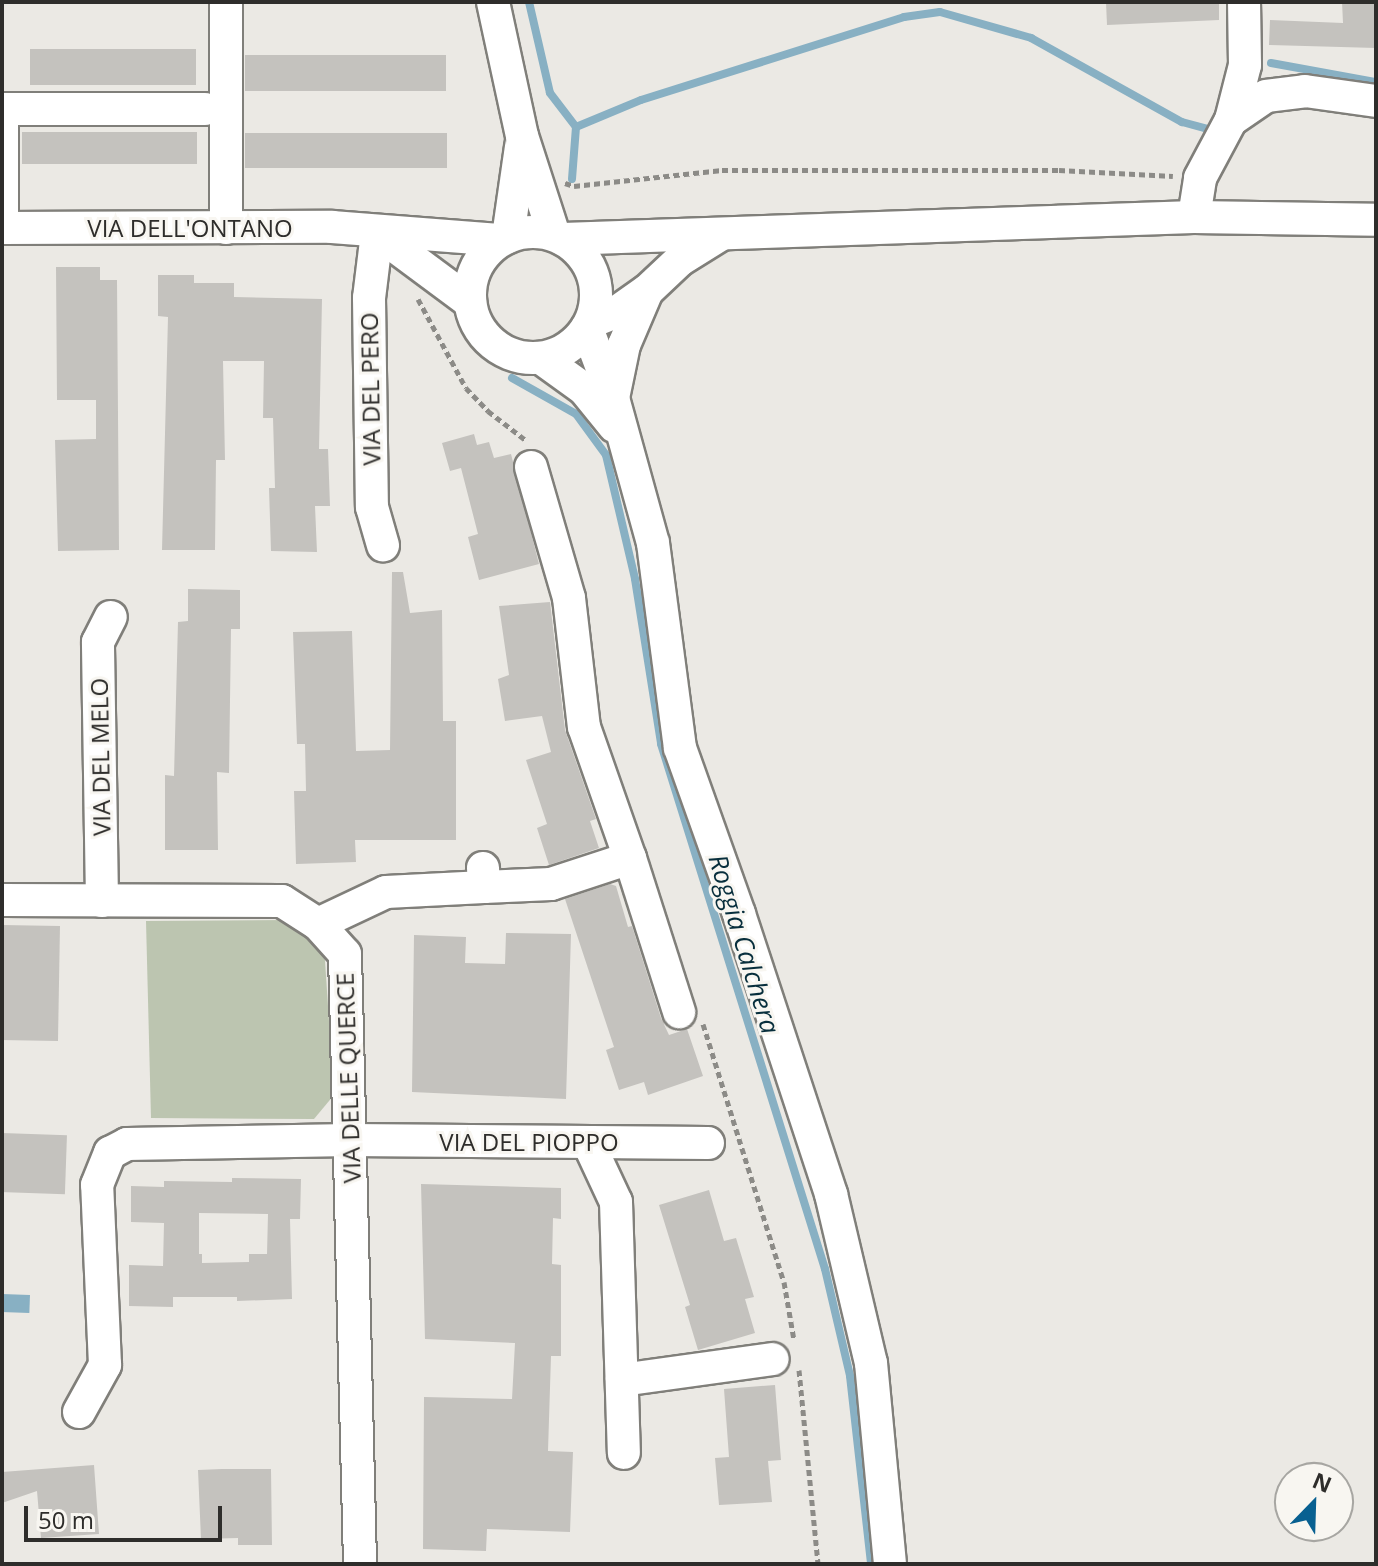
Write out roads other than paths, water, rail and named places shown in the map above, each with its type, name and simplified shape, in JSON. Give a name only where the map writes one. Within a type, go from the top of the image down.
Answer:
[{"type":"street","points":[[226,2],[226,228]]},
{"type":"street","points":[[493,2],[522,136],[558,237],[578,250],[593,275],[596,303],[589,325],[613,398],[653,543],[680,748],[739,914],[831,1194],[871,1363],[890,1564]]},
{"type":"street","points":[[1194,217],[1200,178],[1231,120],[1245,65],[1244,2]]},
{"type":"street","points":[[1231,120],[1266,96],[1305,91],[1376,101]]},
{"type":"street","points":[[2,109],[205,109]]},
{"type":"street","points":[[2,117],[2,228]]},
{"type":"street","points":[[504,238],[522,136]]},
{"type":"street","points":[[719,236],[680,260],[647,291],[618,311],[589,325],[562,352],[541,358],[521,357],[494,345],[475,322],[470,302],[476,266],[504,238],[521,232],[558,237],[719,236],[1194,217],[1376,220]]},
{"type":"street","name":"VIA DELL'ONTANO","points":[[2,228],[332,227],[377,233],[504,238]]},
{"type":"street","name":"VIA DELL'ONTANO","points":[[377,233],[470,302]]},
{"type":"street","name":"VIA DEL PERO","points":[[377,233],[369,298],[372,507],[383,545]]},
{"type":"street","points":[[613,398],[624,345],[647,291]]},
{"type":"street","points":[[541,358],[584,389],[623,439]]},
{"type":"street","points":[[531,467],[569,598],[584,727],[679,1012]]},
{"type":"street","name":"VIA DEL MELO","points":[[102,901],[98,642],[111,617]]},
{"type":"street","points":[[318,924],[386,892],[484,877],[551,884],[630,858]]},
{"type":"street","name":"VIA DELLE QUERCE","points":[[2,900],[282,901],[318,924],[345,954],[360,1564]]},
{"type":"street","name":"VIA DEL PIOPPO","points":[[79,1412],[105,1365],[97,1185],[110,1153],[127,1144],[350,1140],[708,1143]]},
{"type":"street","points":[[588,1142],[616,1202],[624,1453]]},
{"type":"street","points":[[622,1380],[773,1359]]},
{"type":"water","points":[[2,1294],[30,1295],[29,1313],[2,1312]]},
{"type":"waterway","points":[[529,2],[550,93],[576,127]]},
{"type":"waterway","points":[[572,179],[576,127],[641,100],[904,17],[940,12],[1031,38],[1182,122],[1215,131]]},
{"type":"waterway","points":[[1271,63],[1376,82]]},
{"type":"waterway","name":"Roggia Calchera","points":[[512,378],[576,414],[606,455],[635,579],[661,744],[825,1269],[850,1376],[871,1564]]}]
